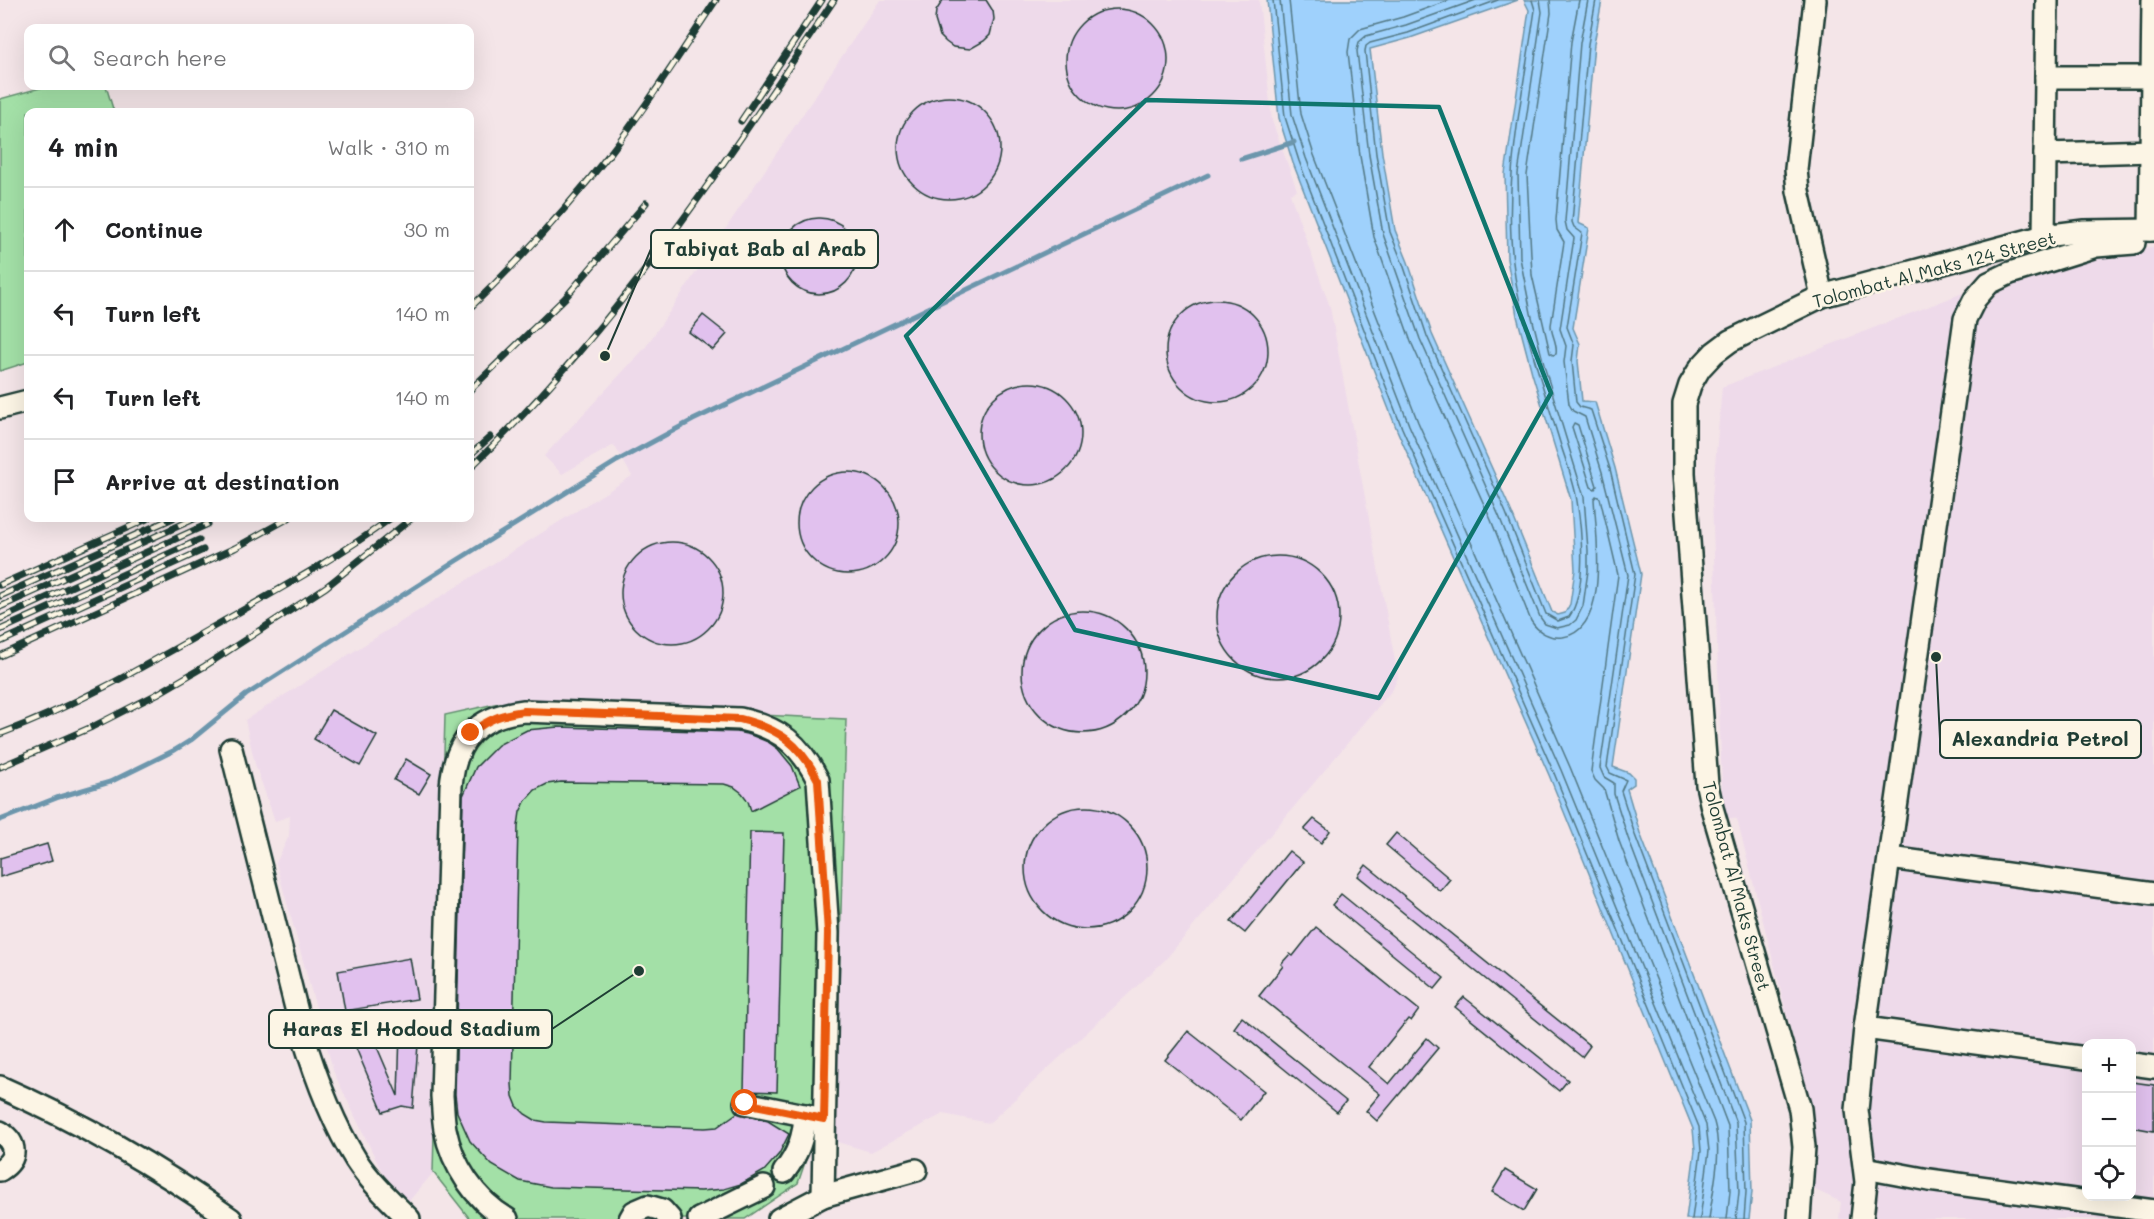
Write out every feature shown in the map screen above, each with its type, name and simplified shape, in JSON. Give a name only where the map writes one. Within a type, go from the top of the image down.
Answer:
[{"type":"street","points":[[1815,0],[1796,170],[1798,191],[1822,296]]},
{"type":"street","points":[[2044,236],[2047,0]]},
{"type":"street","points":[[1862,1219],[1866,1194],[1865,1168],[1857,1110],[1865,1028],[1965,319],[1976,299],[1989,283],[2010,273],[2096,246],[2153,234],[2153,0]]},
{"type":"street","points":[[2046,77],[2153,77]]},
{"type":"street","points":[[2045,154],[2152,151]]},
{"type":"street","name":"Tolombat Al Maks 124 Street","points":[[1684,404],[1695,376],[1714,353],[1730,341],[1822,296],[2044,236],[2084,231],[2153,234]]},
{"type":"street","points":[[0,408],[24,402]]},
{"type":"street","name":"Tolombat Al Maks Street","points":[[1684,404],[1684,473],[1707,785],[1800,1109],[1804,1146],[1799,1219]]},
{"type":"street","points":[[507,1219],[496,1212],[472,1189],[455,1161],[445,1129],[442,1096],[453,766],[460,748],[471,733],[486,721],[504,714],[524,711],[740,719],[761,724],[779,733],[796,746],[809,762],[818,780],[828,933],[815,1117],[823,1196]]},
{"type":"street","points":[[231,749],[312,1065],[339,1128],[356,1160],[378,1188],[409,1219]]},
{"type":"street","points":[[1890,858],[2154,894]]},
{"type":"street","points":[[1865,1028],[2082,1057]]},
{"type":"street","points":[[2136,1065],[2154,1067]]},
{"type":"street","points":[[0,1086],[131,1153],[184,1185],[231,1219]]},
{"type":"street","points":[[745,1103],[815,1117]]},
{"type":"street","points":[[784,1172],[794,1160],[815,1117]]},
{"type":"street","points":[[0,1132],[12,1142],[13,1151],[11,1160],[0,1170]]},
{"type":"street","points":[[1865,1168],[1929,1180],[2154,1211]]},
{"type":"street","points":[[779,1219],[823,1196],[916,1170]]},
{"type":"street","points":[[699,1219],[764,1187]]},
{"type":"street","points":[[630,1219],[634,1212],[648,1206],[662,1210],[670,1219]]},
{"type":"highlighted area","points":[[1146,100],[1439,107],[1551,393],[1379,698],[1075,630],[906,336]]},
{"type":"shaded area","points":[[880,0],[1259,0],[1272,121],[1297,190],[1290,194],[1330,307],[1398,677],[1393,689],[1165,960],[989,1123],[943,1114],[871,1152],[814,1135],[798,1183],[745,1219],[470,1219],[433,1173],[408,1202],[382,1172],[334,1073],[276,863],[289,836],[290,816],[275,821],[255,764],[245,720],[632,476],[614,445],[562,474],[544,456],[645,348]]},
{"type":"shaded area","points":[[2154,247],[2154,1219],[1839,1219],[1841,1202],[1809,1187],[1815,1125],[1737,819],[1723,817],[1712,498],[1722,387],[2068,252]]},
{"type":"green space","points":[[33,90],[107,90],[113,108],[24,108],[24,363],[0,371],[0,99]]},
{"type":"green space","points":[[499,703],[846,719],[835,1140],[814,1136],[798,1183],[745,1219],[470,1219],[433,1172],[445,715]]},
{"type":"water","points":[[1267,0],[1518,0],[1410,38],[1370,49],[1382,153],[1395,230],[1432,334],[1511,511],[1552,612],[1558,615],[1565,613],[1570,604],[1575,570],[1571,500],[1517,316],[1507,259],[1505,174],[1529,10],[1524,0],[1602,0],[1594,44],[1578,223],[1589,228],[1573,328],[1580,344],[1578,361],[1582,401],[1595,402],[1615,468],[1641,574],[1613,767],[1629,773],[1634,778],[1634,784],[1627,789],[1640,833],[1750,1120],[1752,1192],[1749,1219],[1686,1219],[1695,1150],[1693,1129],[1549,775],[1397,430],[1293,163],[1279,118]]},
{"type":"building","points":[[943,0],[986,0],[993,11],[994,19],[990,35],[970,49],[953,47],[946,42],[940,36],[935,20],[936,11]]},
{"type":"building","points":[[1117,9],[1136,13],[1153,24],[1164,41],[1168,60],[1164,79],[1153,96],[1136,107],[1117,111],[1098,107],[1081,96],[1070,79],[1066,60],[1070,41],[1081,24],[1098,13]]},
{"type":"building","points":[[949,97],[968,101],[985,112],[996,129],[1000,148],[996,167],[985,184],[968,195],[949,199],[930,195],[913,184],[902,167],[898,148],[902,129],[913,112],[930,101]]},
{"type":"building","points":[[819,218],[833,221],[846,229],[854,242],[857,256],[854,270],[846,283],[833,291],[819,294],[805,291],[792,283],[784,270],[781,256],[784,242],[792,229],[805,221]]},
{"type":"building","points":[[1217,300],[1236,304],[1253,315],[1264,332],[1268,351],[1264,370],[1253,387],[1236,398],[1217,402],[1198,398],[1181,387],[1170,370],[1166,351],[1170,332],[1181,315],[1198,304]]},
{"type":"building","points":[[703,315],[727,334],[713,350],[689,332]]},
{"type":"building","points":[[1030,383],[1049,387],[1066,398],[1077,415],[1081,434],[1077,453],[1066,470],[1049,481],[1030,485],[1011,481],[994,470],[983,453],[979,434],[983,415],[994,398],[1011,387]]},
{"type":"building","points":[[848,472],[867,476],[884,487],[895,504],[899,523],[895,542],[884,559],[867,570],[848,574],[829,570],[812,559],[801,542],[797,523],[801,504],[812,487],[829,476]]},
{"type":"building","points":[[672,542],[691,546],[708,557],[719,574],[723,593],[719,612],[708,629],[691,640],[672,644],[653,640],[636,629],[625,612],[621,593],[625,574],[636,557],[653,546]]},
{"type":"building","points":[[1278,556],[1301,561],[1312,566],[1321,574],[1329,583],[1334,594],[1339,617],[1334,640],[1329,651],[1321,660],[1312,668],[1301,673],[1278,678],[1255,673],[1244,668],[1235,660],[1227,651],[1222,640],[1217,617],[1222,594],[1227,583],[1235,574],[1244,566],[1255,561]]},
{"type":"building","points":[[1083,611],[1106,616],[1117,621],[1126,629],[1134,638],[1139,649],[1144,672],[1139,695],[1134,706],[1126,715],[1117,723],[1106,728],[1083,733],[1060,728],[1049,723],[1040,715],[1032,706],[1027,695],[1022,672],[1027,649],[1032,638],[1040,629],[1049,621],[1060,616]]},
{"type":"building","points":[[331,710],[377,736],[360,766],[314,739]]},
{"type":"building","points":[[558,727],[737,732],[768,742],[778,749],[792,766],[800,786],[751,811],[742,793],[724,784],[561,782],[547,784],[535,790],[526,800],[520,812],[518,826],[512,1084],[517,1106],[535,1120],[546,1122],[705,1128],[717,1127],[737,1113],[768,1121],[789,1134],[779,1154],[764,1171],[741,1184],[724,1189],[701,1191],[551,1187],[520,1181],[492,1165],[470,1141],[457,1112],[455,1094],[463,796],[476,767],[498,745],[527,730]]},
{"type":"building","points":[[406,759],[431,774],[419,794],[394,780]]},
{"type":"building","points":[[1086,807],[1109,812],[1120,817],[1129,825],[1137,834],[1142,845],[1147,868],[1142,891],[1137,902],[1129,911],[1120,919],[1109,924],[1086,929],[1063,924],[1052,919],[1043,911],[1035,902],[1030,891],[1025,868],[1030,845],[1035,834],[1043,825],[1052,817],[1063,812]]},
{"type":"building","points":[[1314,819],[1330,831],[1321,843],[1304,830]]},
{"type":"building","points":[[750,832],[784,833],[777,1092],[744,1091]]},
{"type":"building","points":[[1396,833],[1450,879],[1440,891],[1386,845]]},
{"type":"building","points":[[47,844],[52,861],[0,877],[0,858]]},
{"type":"building","points":[[1289,851],[1303,862],[1245,933],[1231,922]]},
{"type":"building","points":[[1366,865],[1590,1046],[1582,1057],[1358,876]]},
{"type":"building","points":[[1341,894],[1444,978],[1435,989],[1332,905]]},
{"type":"building","points":[[1316,927],[1419,1010],[1411,1021],[1408,1019],[1369,1067],[1389,1084],[1427,1038],[1438,1048],[1377,1121],[1366,1111],[1380,1094],[1259,996],[1283,966],[1281,964],[1290,954],[1293,956]]},
{"type":"building","points":[[410,958],[417,999],[345,1011],[338,971]]},
{"type":"building","points":[[1464,997],[1568,1080],[1559,1091],[1455,1007]]},
{"type":"building","points":[[1242,1017],[1346,1101],[1337,1112],[1234,1028]]},
{"type":"building","points":[[1188,1031],[1264,1091],[1241,1120],[1165,1060]]},
{"type":"building","points":[[400,1032],[419,1032],[413,1108],[402,1106],[383,1112],[353,1041],[371,1033],[398,1096]]},
{"type":"building","points":[[2136,1083],[2154,1085],[2154,1131],[2136,1128]]},
{"type":"building","points":[[1505,1170],[1537,1189],[1524,1211],[1492,1192]]},
{"type":"waterway","points":[[1241,159],[1294,142]]},
{"type":"waterway","points":[[0,820],[59,797],[110,782],[175,750],[191,740],[246,695],[456,561],[617,461],[693,420],[1208,175]]},
{"type":"railway","points":[[474,304],[544,232],[612,151],[716,0]]},
{"type":"railway","points":[[741,121],[822,0]]},
{"type":"railway","points":[[474,464],[572,360],[665,244],[751,123],[834,0]]},
{"type":"railway","points":[[474,386],[565,298],[646,203]]},
{"type":"railway","points":[[474,451],[490,437]]},
{"type":"railway","points":[[0,585],[140,522]]},
{"type":"railway","points":[[0,596],[164,522]]},
{"type":"railway","points":[[0,607],[187,522]]},
{"type":"railway","points":[[0,656],[235,548],[282,522]]},
{"type":"railway","points":[[0,734],[85,697],[139,668],[307,573],[385,522]]},
{"type":"railway","points":[[0,767],[92,727],[157,694],[205,666],[326,587],[407,522]]},
{"type":"railway","points":[[0,619],[208,524]]},
{"type":"railway","points":[[0,630],[199,540]]},
{"type":"railway","points":[[0,642],[203,550]]},
{"type":"place","name":"Tabiyat Bab al Arab","points":[[605,356]]},
{"type":"place","name":"Alexandria Petrol","points":[[1936,657]]},
{"type":"place","name":"Haras El Hodoud Stadium","points":[[639,971]]},
{"type":"route","points":[[471,733],[486,721],[504,714],[524,711],[740,719],[761,724],[779,733],[796,746],[809,762],[818,780],[828,933],[824,1119],[745,1103]]}]
